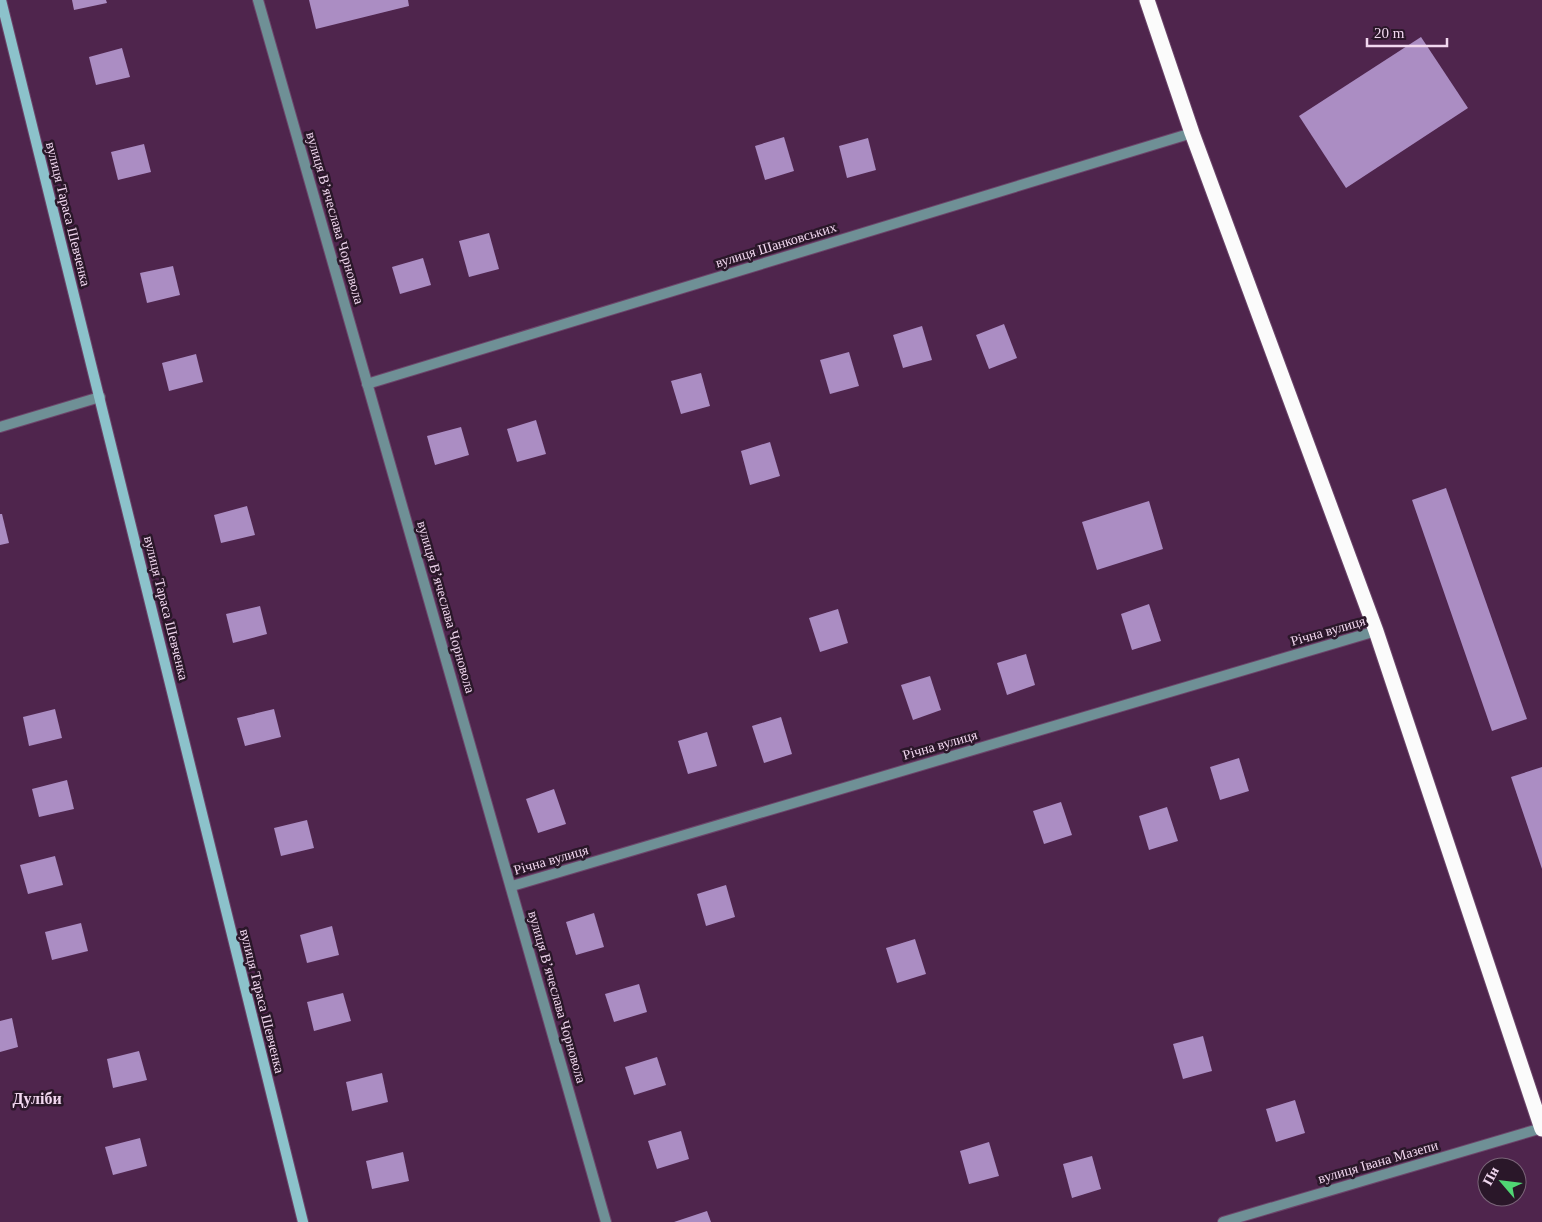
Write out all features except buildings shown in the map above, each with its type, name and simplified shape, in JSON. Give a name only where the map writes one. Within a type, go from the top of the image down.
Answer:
[{"type":"highway","points":[[1147,0],[1192,133],[1376,631],[1542,1128]]},
{"type":"street","name":"вулиця Тараса Шевченка","points":[[1,0],[303,1222]]},
{"type":"street","name":"вулиця Вʼячеслава Чорновола","points":[[258,0],[512,886],[606,1222]]},
{"type":"street","name":"вулиця Шанковських","points":[[368,384],[1192,133]]},
{"type":"street","points":[[0,427],[100,397]]},
{"type":"street","name":"Річна вулиця","points":[[512,886],[1376,631]]},
{"type":"street","name":"вулиця Івана Мазепи","points":[[1223,1222],[1542,1128]]},
{"type":"district","name":"Дуліби","points":[[37,1098]]}]
